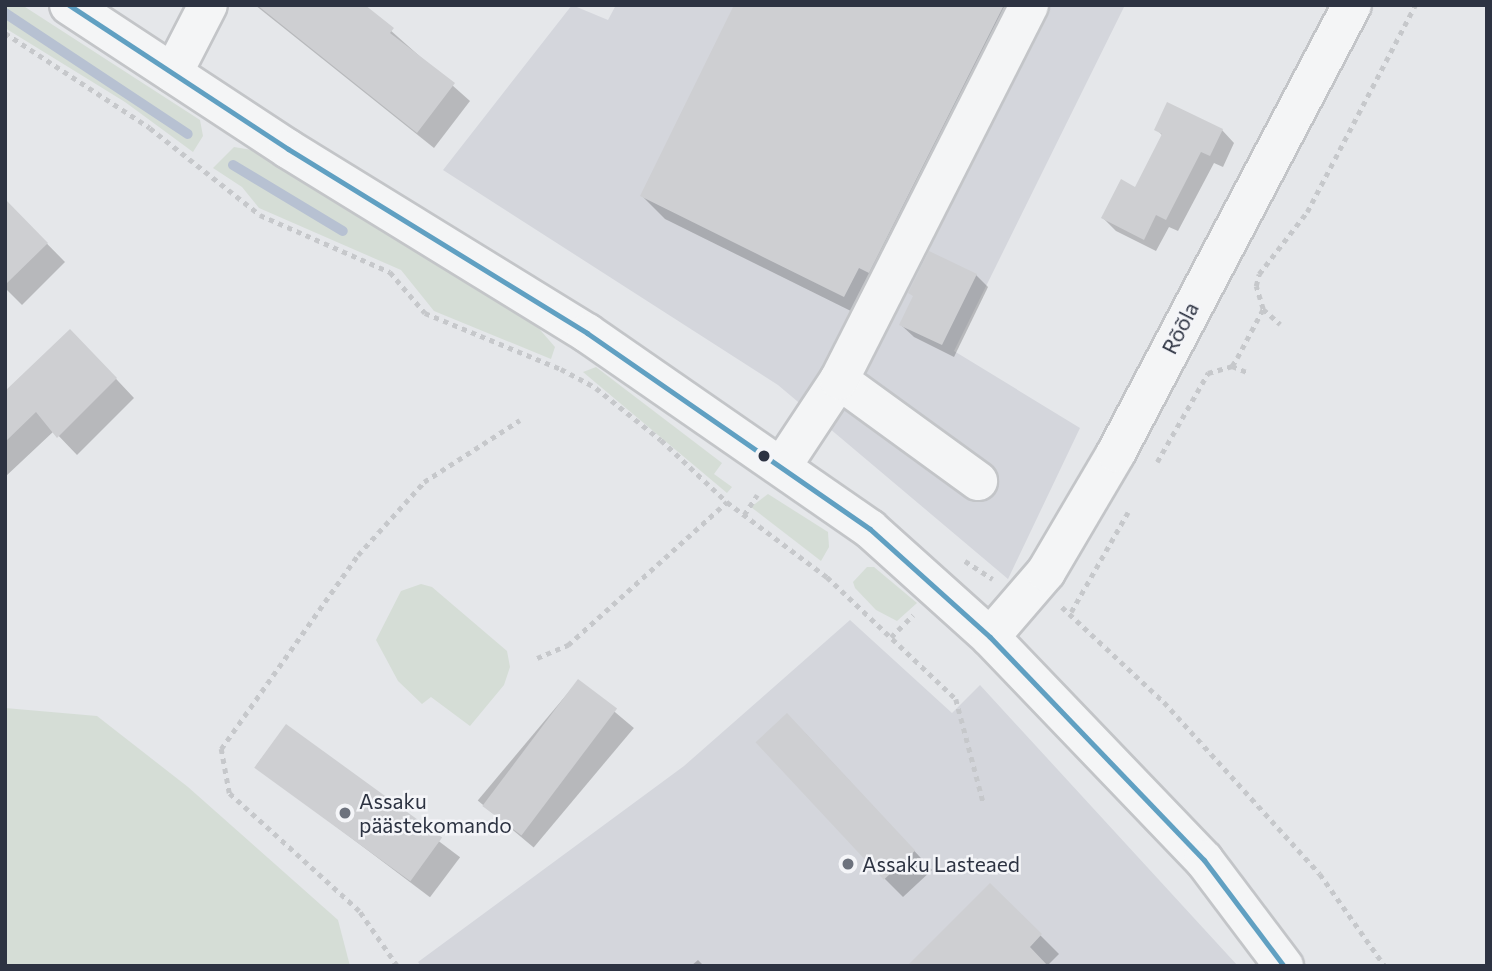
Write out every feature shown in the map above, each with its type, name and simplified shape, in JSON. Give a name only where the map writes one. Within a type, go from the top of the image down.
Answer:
[{"type":"street","points":[[69,5],[288,149],[587,333],[870,529],[990,637],[1204,860],[1284,966]]},
{"type":"street","points":[[173,73],[208,5]]},
{"type":"street","points":[[782,466],[839,380],[1029,5]]},
{"type":"street","name":"Rõõla","points":[[990,637],[1046,572],[1116,453],[1352,5]]},
{"type":"street","points":[[839,380],[978,481]]},
{"type":"path","points":[[1280,324],[1263,309],[1256,285],[1259,274],[1307,212],[1415,5]]},
{"type":"path","points":[[5,33],[150,128],[260,215],[390,272],[425,313],[561,369],[596,388],[661,440],[727,502],[827,577],[959,702],[983,801]]},
{"type":"path","points":[[1232,366],[1263,309]]},
{"type":"path","points":[[1152,470],[1208,373],[1232,366],[1249,373]]},
{"type":"path","points":[[397,966],[359,911],[229,793],[221,749],[358,555],[424,482],[520,419]]},
{"type":"path","points":[[744,515],[757,495],[750,490]]},
{"type":"path","points":[[537,658],[568,645],[727,502]]},
{"type":"path","points":[[1071,612],[1132,506]]},
{"type":"path","points":[[958,567],[964,561],[1009,588],[1028,593],[1071,612],[1164,702],[1320,874],[1385,966]]},
{"type":"path","points":[[891,637],[921,608]]},
{"type":"shaded area","points":[[5,5],[22,5],[200,120],[203,136],[193,152],[125,102],[5,28]]},
{"type":"shaded area","points":[[572,5],[608,20],[616,5],[1125,5],[954,351],[1080,428],[1008,579],[778,385],[443,170]]},
{"type":"shaded area","points":[[234,147],[252,150],[535,324],[555,347],[551,359],[434,311],[401,270],[259,208],[242,187],[213,168]]},
{"type":"shaded area","points":[[596,367],[722,463],[714,474],[732,487],[727,493],[583,372]]},
{"type":"shaded area","points":[[768,494],[828,532],[829,547],[821,561],[751,507]]},
{"type":"shaded area","points":[[867,567],[874,567],[917,603],[897,621],[876,610],[855,588],[853,582]]},
{"type":"shaded area","points":[[421,584],[432,587],[507,651],[510,667],[504,685],[470,726],[431,697],[422,704],[398,681],[376,640],[401,591]]},
{"type":"shaded area","name":"Assaku Lasteaed","points":[[850,620],[952,713],[980,685],[1238,966],[421,966],[418,962],[684,766]]},
{"type":"shaded area","points":[[5,708],[97,716],[188,787],[338,920],[350,966],[5,966]]},
{"type":"building","points":[[257,5],[365,5],[394,28],[390,33],[455,83],[417,133]]},
{"type":"building","points":[[734,5],[1004,5],[869,273],[859,268],[844,297],[640,196]]},
{"type":"building","points":[[1167,102],[1223,129],[1210,156],[1201,152],[1166,220],[1156,215],[1144,240],[1101,218],[1121,179],[1135,187],[1162,134],[1154,130]]},
{"type":"building","points":[[5,199],[48,243],[5,285]]},
{"type":"building","points":[[929,251],[977,274],[942,345],[899,325],[913,296],[908,293]]},
{"type":"building","points":[[70,329],[117,378],[57,438],[36,412],[5,442],[5,391]]},
{"type":"building","points":[[578,679],[617,708],[521,835],[482,806]]},
{"type":"building","points":[[787,713],[915,850],[884,880],[756,742]]},
{"type":"building","points":[[286,724],[442,837],[410,881],[254,768]]},
{"type":"building","points":[[990,883],[1042,934],[1030,947],[1048,966],[907,966]]},
{"type":"waterway","points":[[5,13],[188,134]]},
{"type":"waterway","points":[[233,165],[343,231]]},
{"type":"transit line","points":[[69,5],[288,149],[587,333],[870,529],[990,637],[1204,860],[1284,966]]},
{"type":"place","name":"Assaku päästekomando","points":[[345,813]]},
{"type":"place","name":"Assaku Lasteaed","points":[[848,864]]}]
